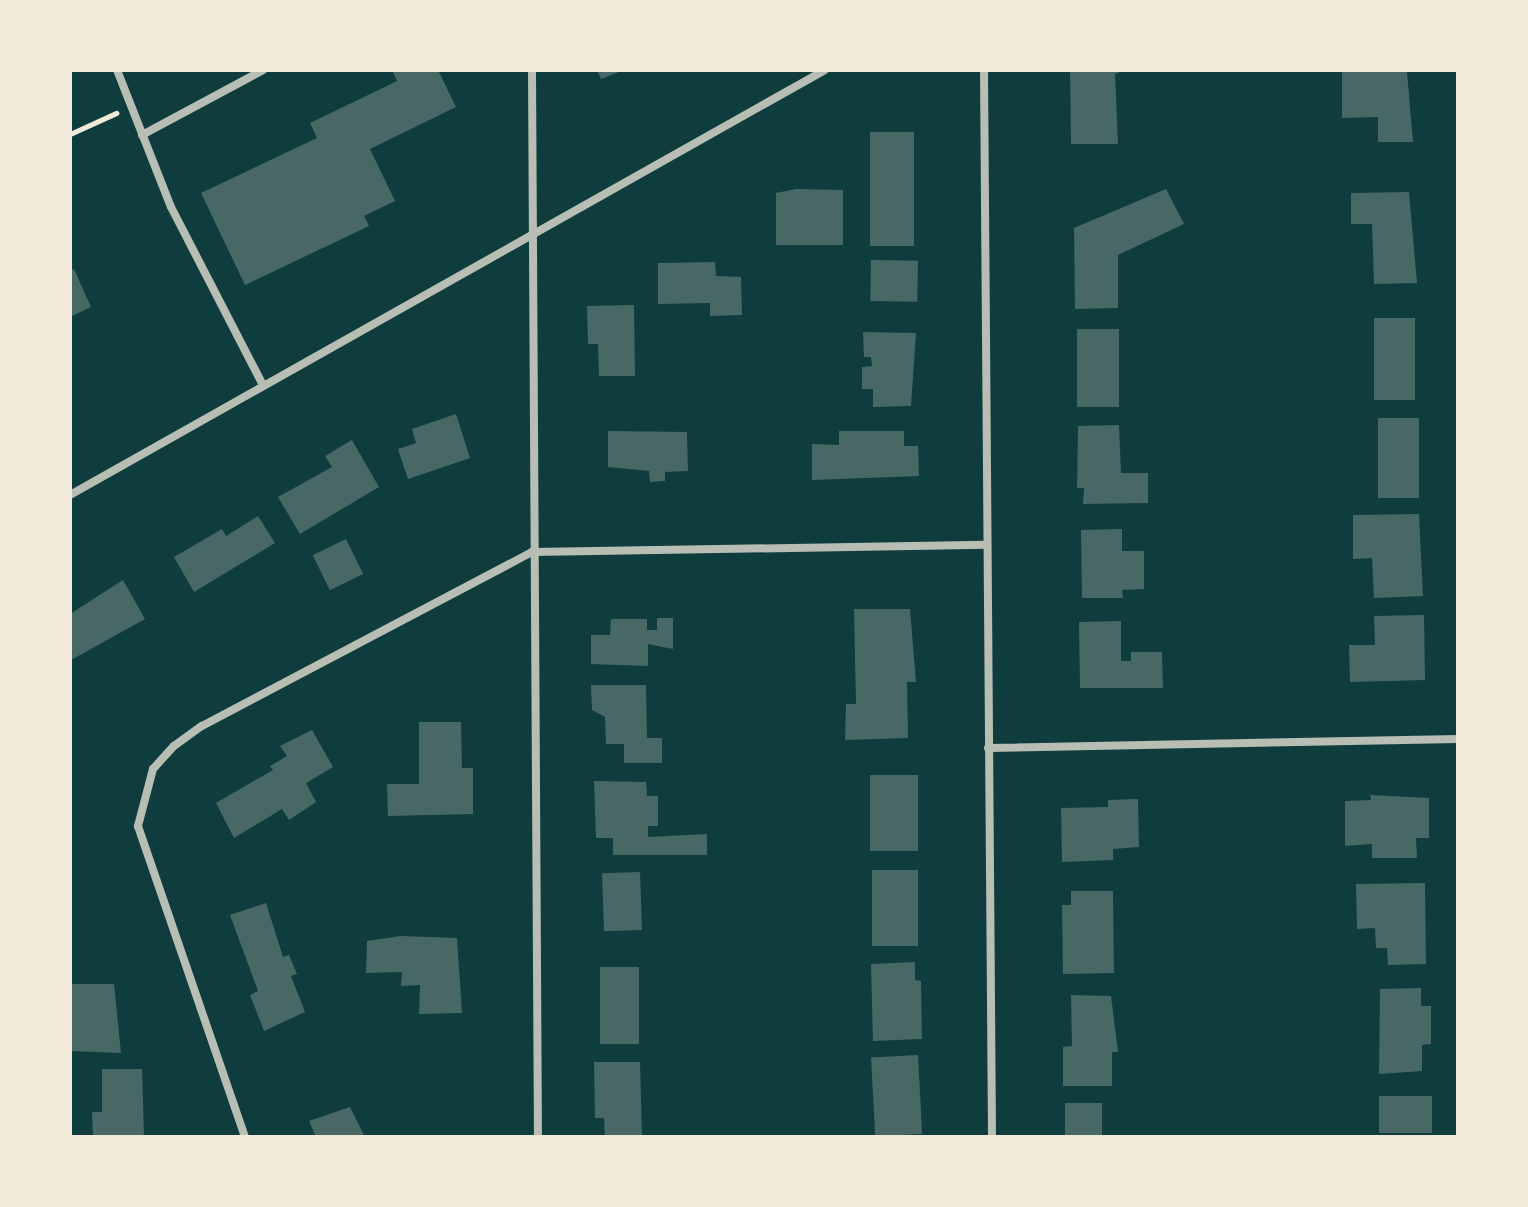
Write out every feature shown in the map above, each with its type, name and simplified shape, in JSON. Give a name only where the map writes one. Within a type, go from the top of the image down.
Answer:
[{"type":"street","points":[[117,70],[171,207],[262,383]]},
{"type":"street","points":[[142,135],[263,70]]},
{"type":"street","points":[[532,70],[530,240],[538,1137]]},
{"type":"street","points":[[70,495],[262,383],[530,240],[825,70]]},
{"type":"street","points":[[984,70],[992,1137]]},
{"type":"street","points":[[245,1137],[143,851],[140,808],[153,769],[202,726],[532,552],[986,545]]},
{"type":"street","points":[[988,748],[1458,739]]},
{"type":"path","points":[[70,134],[131,106]]},
{"type":"building","points":[[392,70],[438,70],[456,107],[370,149],[395,201],[364,216],[369,226],[245,285],[201,193],[317,138],[310,123],[397,81]]},
{"type":"building","points":[[597,70],[624,70],[601,79]]},
{"type":"building","points":[[1070,70],[1125,70],[1115,74],[1118,144],[1071,144]]},
{"type":"building","points":[[1342,72],[1407,72],[1413,142],[1378,142],[1378,117],[1342,118]]},
{"type":"building","points":[[870,132],[914,132],[914,246],[870,246]]},
{"type":"building","points":[[796,189],[843,190],[843,245],[776,245],[776,193]]},
{"type":"building","points":[[1166,189],[1184,224],[1118,255],[1118,308],[1075,309],[1074,228]]},
{"type":"building","points":[[1409,192],[1417,283],[1374,284],[1372,224],[1351,224],[1351,193]]},
{"type":"building","points":[[871,260],[918,261],[917,302],[870,301]]},
{"type":"building","points":[[715,262],[716,276],[741,277],[742,315],[710,316],[710,303],[658,304],[658,263]]},
{"type":"building","points":[[74,269],[91,307],[70,317],[70,271]]},
{"type":"building","points":[[634,305],[635,376],[599,376],[598,344],[588,344],[587,306]]},
{"type":"building","points":[[1374,318],[1415,318],[1415,400],[1374,400]]},
{"type":"building","points":[[1077,329],[1119,329],[1119,407],[1077,407]]},
{"type":"building","points":[[863,332],[916,333],[911,406],[873,407],[873,389],[862,389],[862,367],[872,366],[871,357],[864,357]]},
{"type":"building","points":[[456,414],[470,458],[408,479],[398,449],[416,443],[412,429]]},
{"type":"building","points":[[1378,418],[1419,418],[1419,498],[1378,498]]},
{"type":"building","points":[[1119,425],[1121,473],[1148,473],[1148,503],[1083,504],[1084,488],[1077,488],[1078,426]]},
{"type":"building","points":[[608,431],[687,432],[688,471],[665,472],[665,481],[650,482],[649,471],[608,467]]},
{"type":"building","points":[[839,431],[904,431],[904,446],[918,446],[919,476],[812,480],[812,444],[839,445]]},
{"type":"building","points":[[352,440],[379,487],[300,534],[278,497],[332,467],[325,456]]},
{"type":"building","points":[[1419,514],[1423,596],[1374,598],[1372,558],[1353,559],[1353,515]]},
{"type":"building","points":[[258,516],[275,543],[194,592],[174,557],[222,529],[226,536]]},
{"type":"building","points":[[1122,529],[1122,551],[1144,551],[1144,589],[1122,590],[1123,598],[1082,598],[1081,530]]},
{"type":"building","points":[[346,539],[363,574],[330,590],[313,555]]},
{"type":"building","points":[[123,580],[145,619],[71,660],[70,614]]},
{"type":"building","points":[[854,609],[910,609],[916,682],[907,682],[908,738],[845,740],[846,704],[856,704]]},
{"type":"building","points":[[1424,615],[1425,680],[1350,682],[1349,645],[1375,645],[1374,616]]},
{"type":"building","points":[[657,618],[673,618],[673,649],[648,644],[648,666],[591,664],[591,635],[610,635],[611,619],[647,619],[647,630],[657,630]]},
{"type":"building","points":[[1121,621],[1121,661],[1131,661],[1131,652],[1162,652],[1163,688],[1080,688],[1079,622]]},
{"type":"building","points":[[591,685],[646,685],[647,738],[662,738],[662,763],[624,763],[624,744],[606,744],[605,717],[592,710]]},
{"type":"building","points":[[419,722],[461,722],[462,768],[473,768],[473,814],[388,816],[387,784],[419,784]]},
{"type":"building","points":[[312,730],[333,767],[306,783],[316,802],[289,820],[282,809],[234,838],[216,803],[273,770],[270,766],[287,756],[280,746]]},
{"type":"building","points":[[870,775],[918,775],[918,851],[870,851]]},
{"type":"building","points":[[594,781],[646,782],[647,796],[658,796],[658,826],[648,826],[648,837],[707,834],[707,855],[613,855],[613,838],[596,838]]},
{"type":"building","points":[[1370,795],[1429,798],[1429,838],[1416,838],[1417,858],[1372,858],[1372,844],[1345,846],[1345,801],[1371,800]]},
{"type":"building","points":[[1138,799],[1139,847],[1113,849],[1113,860],[1062,862],[1061,808],[1108,807],[1108,800]]},
{"type":"building","points":[[872,870],[918,870],[918,946],[872,946]]},
{"type":"building","points":[[640,872],[642,930],[604,931],[602,873]]},
{"type":"building","points":[[1425,883],[1426,964],[1388,965],[1387,948],[1376,948],[1375,928],[1357,929],[1356,884]]},
{"type":"building","points":[[1071,891],[1113,891],[1114,973],[1063,974],[1062,905],[1071,905]]},
{"type":"building","points":[[266,903],[283,957],[289,955],[297,974],[291,976],[305,1012],[264,1031],[250,995],[258,991],[230,915]]},
{"type":"building","points":[[401,936],[457,938],[462,1013],[419,1014],[420,985],[401,986],[402,972],[366,973],[367,941]]},
{"type":"building","points":[[915,962],[915,980],[921,981],[922,1039],[873,1041],[871,964]]},
{"type":"building","points":[[600,967],[639,967],[639,1044],[600,1044]]},
{"type":"building","points":[[70,984],[114,984],[121,1053],[70,1051]]},
{"type":"building","points":[[1421,988],[1421,1006],[1431,1006],[1431,1044],[1422,1045],[1422,1071],[1379,1074],[1380,989]]},
{"type":"building","points":[[1071,995],[1111,996],[1118,1052],[1112,1052],[1112,1086],[1063,1086],[1063,1047],[1072,1046]]},
{"type":"building","points":[[918,1055],[922,1134],[875,1136],[871,1057]]},
{"type":"building","points":[[594,1062],[640,1062],[642,1137],[605,1137],[604,1118],[595,1118]]},
{"type":"building","points":[[102,1069],[142,1069],[144,1137],[93,1137],[92,1112],[102,1112]]},
{"type":"building","points":[[1379,1096],[1432,1096],[1432,1133],[1379,1133]]},
{"type":"building","points":[[1065,1103],[1102,1103],[1102,1137],[1065,1137]]},
{"type":"building","points":[[350,1107],[365,1137],[316,1137],[309,1121]]}]
